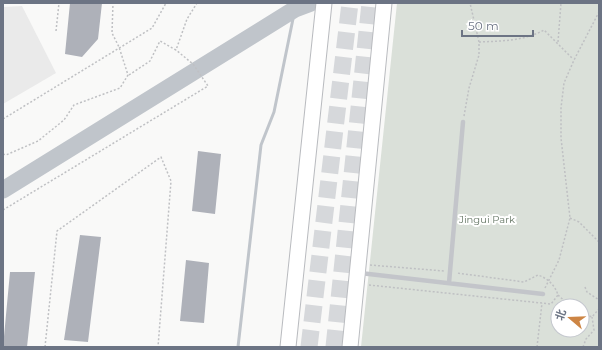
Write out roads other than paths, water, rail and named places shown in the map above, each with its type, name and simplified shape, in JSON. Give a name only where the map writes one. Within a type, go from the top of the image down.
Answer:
[{"type":"main road","points":[[288,347],[324,3]]},
{"type":"main road","points":[[350,347],[360,279],[384,7]]},
{"type":"lane","points":[[449,283],[463,122]]},
{"type":"lane","points":[[360,279],[449,283],[543,294]]},
{"type":"waterway","points":[[3,190],[295,9],[311,3]]},
{"type":"waterway","points":[[238,347],[261,145],[274,112],[295,9]]},
{"type":"tunnel","points":[[309,347],[350,3]]},
{"type":"tunnel","points":[[334,347],[370,3]]},
{"type":"park label","name":"Jingui Park","points":[[487,219]]}]
